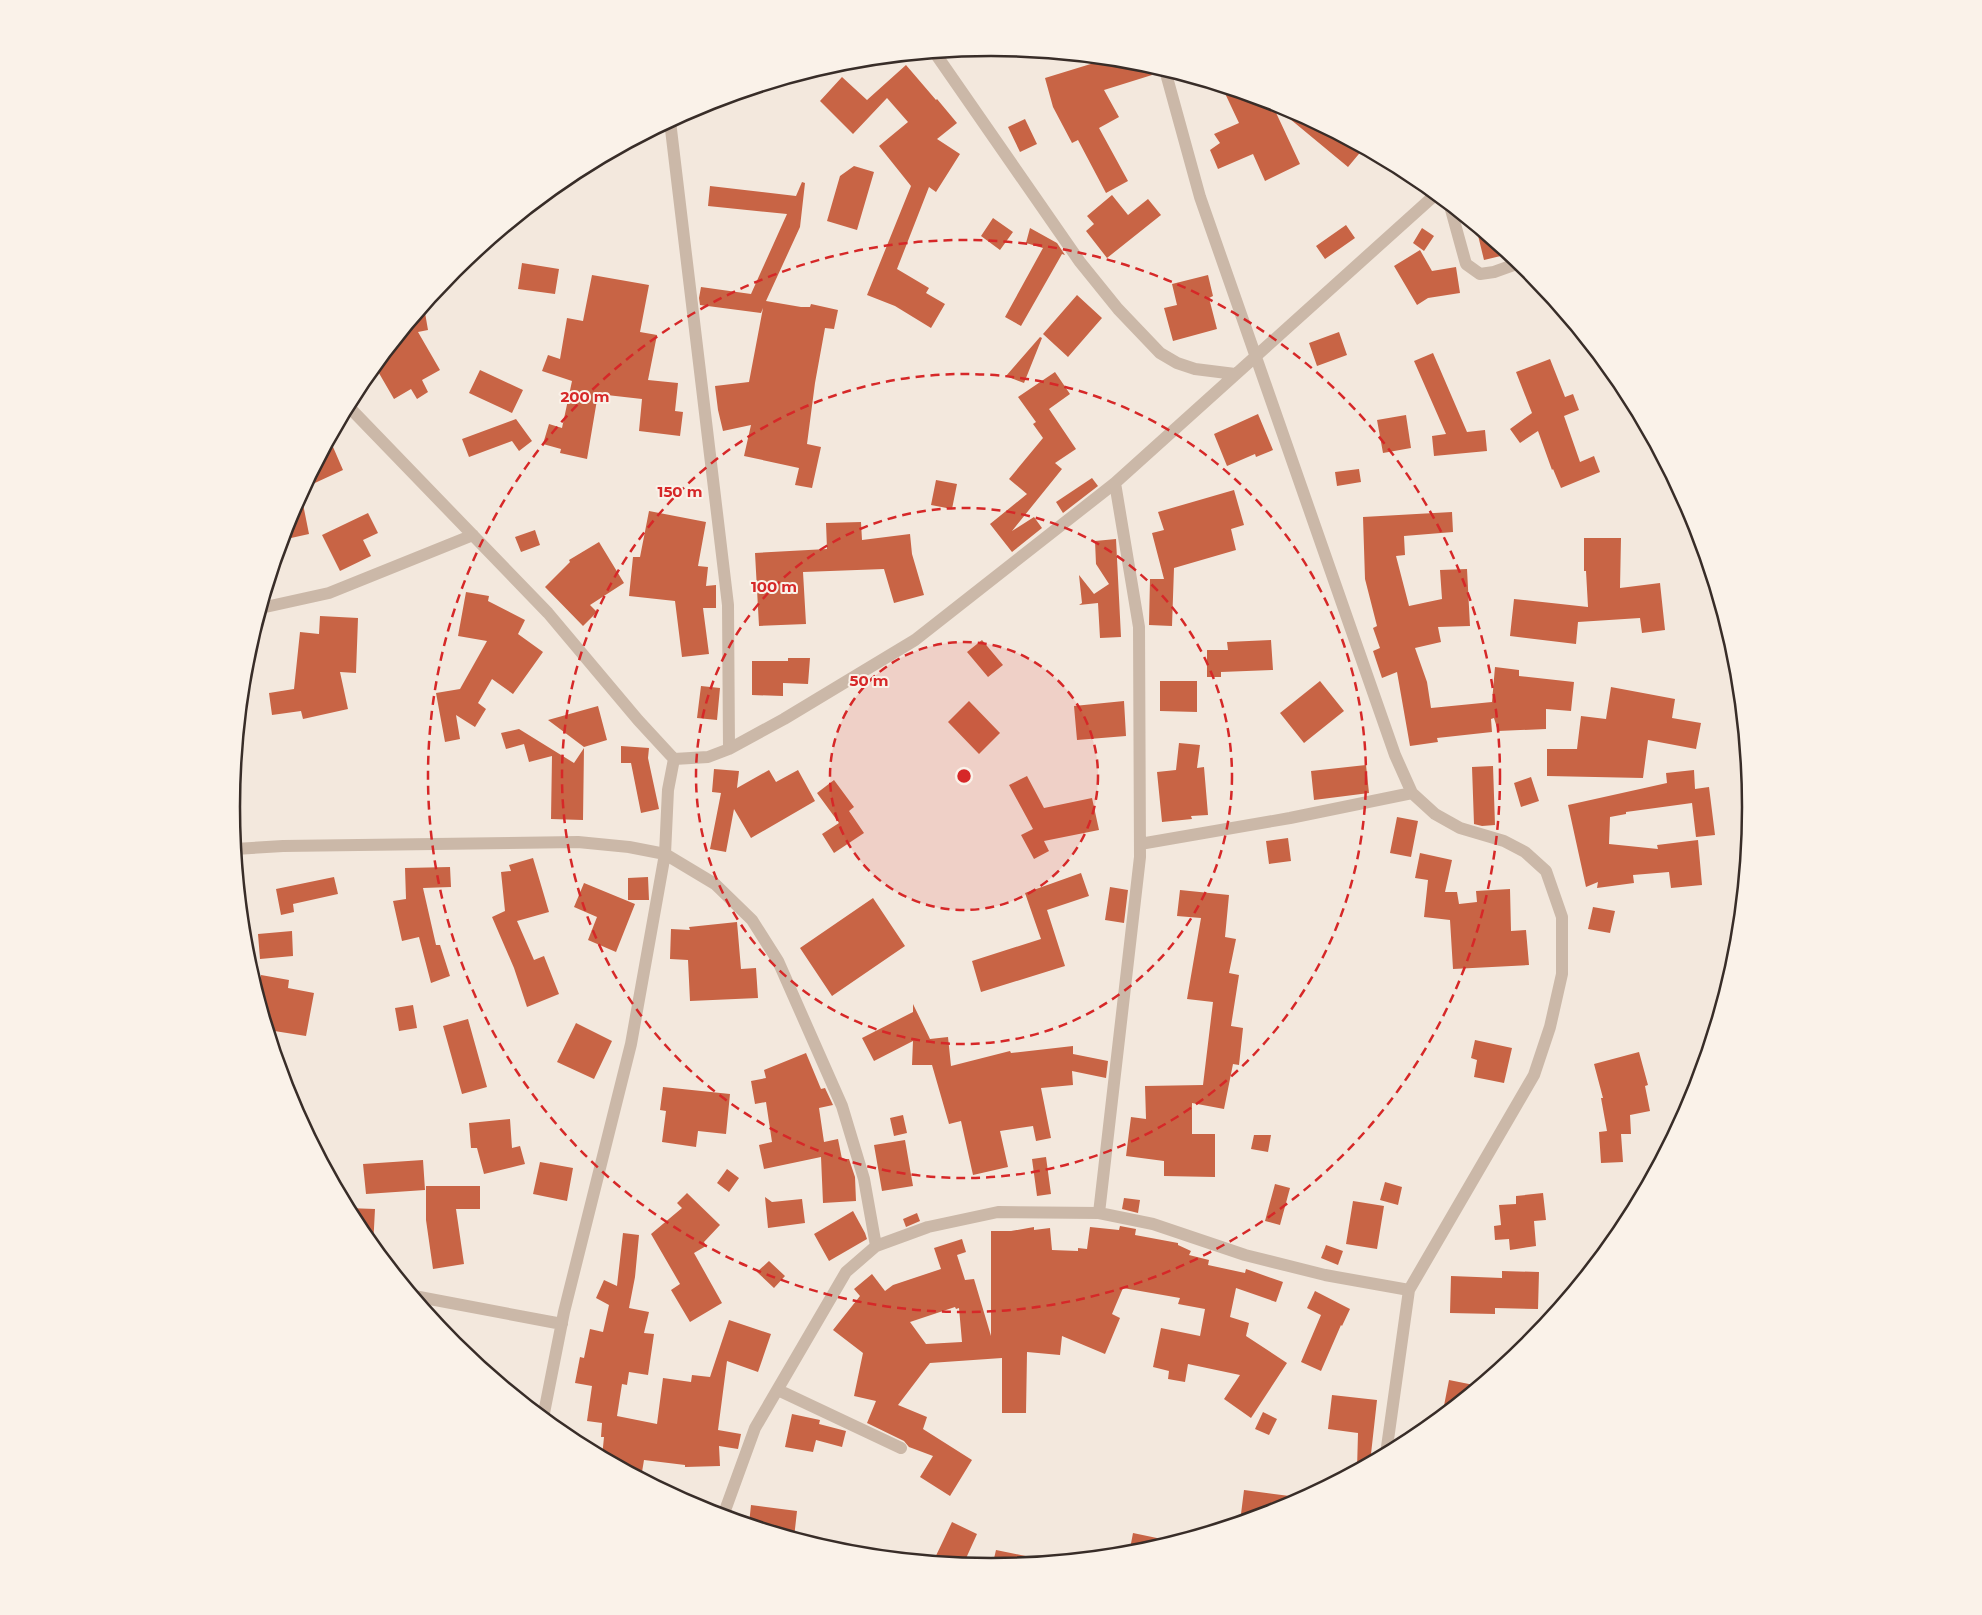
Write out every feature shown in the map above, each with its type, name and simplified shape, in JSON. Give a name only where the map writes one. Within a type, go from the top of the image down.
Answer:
[{"type":"street","points":[[939,58],[1080,262],[1118,309],[1160,353],[1177,363],[1195,369],[1235,374]]},
{"type":"street","points":[[1167,78],[1200,197],[1395,754],[1412,793],[1435,814],[1460,828],[1504,841],[1524,852],[1546,871],[1562,917],[1562,974],[1550,1027],[1534,1075],[1409,1290],[1387,1445]]},
{"type":"street","points":[[671,128],[728,604],[729,748]]},
{"type":"street","points":[[674,759],[708,757],[729,748],[784,719],[915,640],[1115,483],[1431,199]]},
{"type":"street","points":[[1452,215],[1466,264],[1480,274],[1494,272],[1511,266]]},
{"type":"street","points":[[353,411],[548,613],[638,720],[674,759]]},
{"type":"street","points":[[1099,1213],[1140,857],[1139,628],[1115,483]]},
{"type":"street","points":[[267,607],[329,593],[473,535]]},
{"type":"street","points":[[544,1411],[562,1324],[631,1044],[665,854],[668,790],[674,759]]},
{"type":"street","points":[[1140,844],[1290,818],[1412,793]]},
{"type":"street","points":[[241,849],[283,846],[578,842],[629,847],[665,854],[715,884],[752,920],[778,961],[842,1106],[864,1179],[876,1246]]},
{"type":"street","points":[[724,1510],[755,1428],[846,1272],[876,1246],[928,1227],[998,1212],[1099,1213],[1153,1224],[1245,1255],[1325,1276],[1409,1290]]},
{"type":"street","points":[[421,1297],[562,1324]]},
{"type":"street","points":[[778,1390],[902,1448]]},
{"type":"building","points":[[1092,64],[1152,74],[1104,90],[1119,117],[1099,128],[1128,181],[1106,193],[1078,140],[1072,143],[1053,107],[1045,78]]},
{"type":"building","points":[[906,65],[957,123],[937,139],[960,154],[936,192],[929,187],[897,269],[929,288],[926,293],[945,304],[931,328],[895,306],[867,295],[911,186],[879,146],[908,122],[887,98],[853,134],[820,101],[842,77],[867,100]]},
{"type":"building","points":[[1225,94],[1276,112],[1300,164],[1265,181],[1253,154],[1218,169],[1210,150],[1220,143],[1214,134],[1239,123]]},
{"type":"building","points":[[1289,118],[1360,153],[1348,167]]},
{"type":"building","points":[[1025,119],[1037,144],[1020,152],[1008,127]]},
{"type":"building","points":[[854,166],[874,172],[857,230],[827,221],[840,176]]},
{"type":"building","points":[[802,182],[805,183],[800,227],[766,301],[801,307],[810,307],[811,304],[838,310],[834,329],[825,328],[815,383],[807,444],[821,447],[812,488],[795,485],[799,468],[744,456],[751,425],[723,431],[715,386],[749,382],[763,308],[761,313],[700,305],[699,298],[701,287],[751,294],[787,214],[708,206],[710,186],[796,196]]},
{"type":"building","points":[[1112,195],[1128,215],[1148,199],[1161,215],[1107,258],[1086,231],[1094,224],[1087,216]]},
{"type":"building","points":[[993,218],[1013,232],[1000,250],[981,236]]},
{"type":"building","points":[[1346,225],[1355,238],[1325,259],[1316,246]]},
{"type":"building","points":[[1030,228],[1057,243],[1065,255],[1062,254],[1021,326],[1005,317],[1043,248],[1026,243]]},
{"type":"building","points":[[1422,228],[1434,236],[1424,251],[1413,243]]},
{"type":"building","points":[[1478,237],[1500,256],[1484,260]]},
{"type":"building","points":[[1420,250],[1432,271],[1456,267],[1460,293],[1428,298],[1417,305],[1394,266]]},
{"type":"building","points":[[522,263],[559,269],[555,294],[518,289]]},
{"type":"building","points":[[592,275],[649,285],[640,332],[657,335],[648,380],[678,383],[675,411],[683,412],[680,436],[639,431],[642,399],[598,394],[587,459],[560,453],[561,449],[543,444],[549,424],[562,428],[572,381],[542,371],[548,355],[560,359],[567,318],[583,321]]},
{"type":"building","points":[[1208,275],[1213,296],[1209,298],[1217,329],[1173,341],[1164,308],[1177,305],[1172,284]]},
{"type":"building","points":[[1077,295],[1102,318],[1068,357],[1043,334]]},
{"type":"building","points":[[425,313],[428,330],[418,332],[440,370],[422,380],[428,392],[417,399],[411,389],[394,399],[379,373]]},
{"type":"building","points":[[1339,332],[1347,355],[1317,366],[1309,343]]},
{"type":"building","points":[[1040,337],[1042,338],[1024,383],[1006,376]]},
{"type":"building","points":[[1433,353],[1467,432],[1485,430],[1487,451],[1434,456],[1432,436],[1446,434],[1414,361]]},
{"type":"building","points":[[1550,359],[1565,397],[1573,394],[1579,410],[1564,416],[1580,462],[1594,456],[1600,472],[1561,488],[1552,470],[1538,431],[1520,443],[1510,429],[1532,413],[1516,372]]},
{"type":"building","points":[[480,370],[523,390],[512,413],[469,393]]},
{"type":"building","points":[[1055,372],[1070,394],[1049,409],[1076,449],[1055,463],[1062,469],[1012,531],[1034,517],[1042,528],[1012,552],[990,524],[1027,494],[1009,479],[1043,438],[1033,424],[1036,422],[1018,397]]},
{"type":"building","points":[[1258,414],[1273,450],[1256,457],[1255,454],[1227,466],[1214,434]]},
{"type":"building","points":[[1406,415],[1411,448],[1383,453],[1377,420]]},
{"type":"building","points":[[516,419],[532,441],[519,451],[512,441],[469,457],[462,439]]},
{"type":"building","points":[[333,446],[343,470],[313,484]]},
{"type":"building","points":[[1359,469],[1361,482],[1337,486],[1335,472]]},
{"type":"building","points":[[1092,478],[1098,486],[1063,513],[1056,502]]},
{"type":"building","points":[[936,480],[957,484],[952,509],[931,505]]},
{"type":"building","points":[[1234,490],[1244,525],[1231,529],[1236,550],[1174,568],[1172,626],[1149,625],[1150,579],[1164,579],[1152,533],[1164,530],[1158,512]]},
{"type":"building","points":[[303,506],[309,534],[290,538]]},
{"type":"building","points":[[649,511],[706,522],[698,566],[708,567],[706,586],[716,585],[716,608],[703,608],[709,654],[682,657],[675,601],[629,596],[633,557],[640,557]]},
{"type":"building","points":[[1452,512],[1453,532],[1404,536],[1405,555],[1396,556],[1409,606],[1442,599],[1440,570],[1467,569],[1470,626],[1438,627],[1441,642],[1415,648],[1427,682],[1431,708],[1492,702],[1495,667],[1519,670],[1519,676],[1574,682],[1571,711],[1546,709],[1546,729],[1498,731],[1494,718],[1491,719],[1492,732],[1437,738],[1438,742],[1410,746],[1397,672],[1382,678],[1373,651],[1380,648],[1373,628],[1377,626],[1365,579],[1363,517]]},
{"type":"building","points":[[368,513],[378,533],[363,540],[371,556],[340,571],[322,535]]},
{"type":"building","points":[[861,522],[862,540],[910,534],[912,554],[924,595],[894,603],[884,569],[803,572],[806,624],[759,626],[755,553],[827,549],[826,523]]},
{"type":"building","points":[[535,530],[540,545],[521,552],[515,537]]},
{"type":"building","points":[[1584,538],[1621,538],[1620,588],[1660,583],[1665,630],[1642,633],[1640,618],[1578,622],[1576,644],[1510,636],[1514,599],[1588,607],[1586,571],[1584,571]]},
{"type":"building","points":[[1116,539],[1121,637],[1100,638],[1098,603],[1079,605],[1082,603],[1079,575],[1094,594],[1109,584],[1096,564],[1095,541]]},
{"type":"building","points":[[599,542],[624,583],[590,605],[597,612],[583,626],[545,587],[570,562],[569,560]]},
{"type":"building","points":[[466,592],[489,596],[488,601],[525,620],[518,634],[543,652],[513,694],[492,679],[478,703],[486,709],[475,727],[456,715],[460,739],[445,742],[436,693],[460,689],[487,641],[458,636]]},
{"type":"building","points":[[320,616],[358,618],[356,673],[340,672],[348,709],[303,719],[301,711],[272,715],[269,693],[294,689],[300,632],[319,634]]},
{"type":"building","points":[[982,640],[1003,665],[988,677],[967,652]]},
{"type":"building","points":[[1271,640],[1273,670],[1221,672],[1221,677],[1207,677],[1207,650],[1228,650],[1227,642]]},
{"type":"building","points":[[788,658],[810,658],[808,684],[783,683],[783,696],[752,695],[752,661],[788,661]]},
{"type":"building","points":[[1160,681],[1197,681],[1197,712],[1160,711]]},
{"type":"building","points":[[1320,681],[1344,711],[1304,743],[1280,713]]},
{"type":"building","points":[[701,686],[720,688],[717,720],[697,718]]},
{"type":"building","points":[[1611,687],[1675,699],[1672,718],[1701,723],[1696,749],[1648,740],[1643,778],[1547,776],[1547,749],[1577,749],[1581,716],[1606,719]]},
{"type":"building","points":[[969,701],[1000,733],[979,754],[948,722]]},
{"type":"building","points":[[1124,701],[1126,736],[1077,740],[1074,706]]},
{"type":"building","points":[[598,706],[607,740],[584,747],[548,720]]},
{"type":"building","points":[[519,729],[574,763],[584,748],[583,820],[551,819],[552,756],[529,762],[524,744],[506,749],[501,733]]},
{"type":"building","points":[[1179,743],[1200,745],[1197,768],[1204,767],[1208,815],[1191,816],[1192,819],[1162,822],[1157,772],[1176,770]]},
{"type":"building","points":[[621,746],[649,748],[648,758],[659,809],[641,813],[631,763],[621,763]]},
{"type":"building","points":[[1366,765],[1369,793],[1314,800],[1311,771]]},
{"type":"building","points":[[1493,766],[1495,825],[1482,826],[1474,824],[1472,767]]},
{"type":"building","points":[[714,769],[739,771],[737,788],[769,770],[776,782],[798,770],[815,801],[751,838],[734,809],[726,852],[710,849],[721,793],[712,792]]},
{"type":"building","points":[[1694,770],[1695,789],[1709,787],[1715,835],[1696,837],[1692,803],[1626,812],[1626,814],[1610,817],[1609,844],[1658,849],[1657,845],[1698,840],[1702,885],[1671,888],[1669,872],[1633,875],[1634,883],[1597,888],[1598,882],[1586,887],[1568,805],[1667,783],[1666,773]]},
{"type":"building","points":[[1027,776],[1044,808],[1092,798],[1099,830],[1044,841],[1049,851],[1034,859],[1021,835],[1033,829],[1009,785]]},
{"type":"building","points":[[1531,777],[1539,801],[1521,807],[1514,783]]},
{"type":"building","points":[[834,780],[854,807],[849,811],[864,833],[834,853],[822,834],[839,823],[817,793]]},
{"type":"building","points":[[1397,817],[1418,821],[1411,857],[1390,853]]},
{"type":"building","points":[[1288,838],[1291,861],[1269,864],[1266,841]]},
{"type":"building","points":[[1420,853],[1452,860],[1445,892],[1457,892],[1459,904],[1477,902],[1476,891],[1510,889],[1511,931],[1526,930],[1529,965],[1453,969],[1450,920],[1424,917],[1428,880],[1415,878]]},
{"type":"building","points":[[533,858],[549,912],[517,921],[534,960],[544,956],[559,994],[527,1007],[514,968],[492,917],[505,911],[501,872],[511,871],[509,865]]},
{"type":"building","points":[[450,867],[451,887],[423,888],[436,945],[440,945],[450,976],[431,983],[419,937],[402,941],[393,901],[406,899],[405,868]]},
{"type":"building","points":[[1081,873],[1089,896],[1047,910],[1065,966],[981,992],[972,961],[1041,939],[1025,893]]},
{"type":"building","points":[[334,877],[338,894],[293,904],[294,912],[281,915],[276,889]]},
{"type":"building","points":[[648,877],[649,900],[628,900],[628,878]]},
{"type":"building","points":[[584,883],[635,904],[616,952],[588,940],[597,917],[574,907]]},
{"type":"building","points":[[1110,887],[1128,890],[1124,923],[1105,920]]},
{"type":"building","points":[[1180,890],[1229,895],[1225,937],[1236,939],[1229,973],[1239,975],[1231,1026],[1243,1028],[1239,1065],[1233,1064],[1224,1109],[1192,1103],[1192,1134],[1215,1134],[1215,1177],[1164,1176],[1164,1161],[1126,1156],[1131,1117],[1146,1119],[1145,1086],[1203,1085],[1213,1002],[1187,999],[1201,918],[1177,916]]},
{"type":"building","points":[[873,898],[905,946],[832,996],[800,948]]},
{"type":"building","points":[[1593,907],[1615,911],[1610,933],[1588,929]]},
{"type":"building","points":[[737,922],[741,969],[756,968],[758,998],[690,1001],[688,960],[670,959],[671,929],[690,930],[689,927]]},
{"type":"building","points":[[292,931],[293,956],[260,959],[258,934]]},
{"type":"building","points":[[261,975],[289,980],[288,988],[314,993],[306,1036],[274,1031],[260,980]]},
{"type":"building","points":[[913,1004],[930,1039],[948,1037],[951,1066],[1010,1051],[1011,1053],[1073,1046],[1073,1054],[1108,1061],[1106,1078],[1072,1071],[1073,1085],[1041,1088],[1051,1138],[1036,1141],[1033,1126],[1000,1131],[1008,1167],[973,1175],[961,1121],[949,1124],[932,1065],[912,1065],[913,1041],[874,1061],[862,1038],[913,1012]]},
{"type":"building","points":[[413,1005],[417,1028],[399,1031],[395,1008]]},
{"type":"building","points":[[468,1019],[487,1087],[462,1094],[443,1026]]},
{"type":"building","points":[[576,1023],[612,1041],[594,1079],[557,1062]]},
{"type":"building","points":[[1475,1040],[1512,1048],[1504,1083],[1474,1077],[1477,1060],[1471,1058]]},
{"type":"building","points":[[1639,1052],[1648,1085],[1645,1086],[1650,1111],[1630,1115],[1631,1134],[1621,1134],[1623,1162],[1601,1163],[1599,1132],[1607,1131],[1601,1098],[1603,1098],[1594,1064]]},
{"type":"building","points":[[806,1053],[821,1089],[825,1088],[833,1105],[819,1108],[824,1142],[838,1139],[842,1159],[849,1159],[855,1177],[856,1201],[823,1203],[821,1157],[764,1169],[759,1145],[772,1142],[766,1102],[755,1104],[751,1081],[766,1078],[764,1070]]},
{"type":"building","points":[[663,1087],[730,1094],[726,1134],[698,1131],[696,1147],[662,1142],[666,1111],[660,1110]]},
{"type":"building","points":[[903,1115],[907,1133],[894,1136],[890,1118]]},
{"type":"building","points":[[510,1119],[512,1148],[520,1146],[525,1164],[484,1174],[477,1148],[471,1148],[469,1123]]},
{"type":"building","points":[[1254,1135],[1271,1135],[1268,1152],[1251,1149]]},
{"type":"building","points":[[905,1140],[913,1186],[882,1191],[874,1145]]},
{"type":"building","points":[[1046,1157],[1051,1194],[1037,1196],[1032,1159]]},
{"type":"building","points":[[423,1160],[425,1190],[366,1194],[363,1164]]},
{"type":"building","points":[[540,1162],[573,1168],[567,1201],[533,1194]]},
{"type":"building","points":[[727,1169],[739,1178],[729,1192],[717,1183]]},
{"type":"building","points":[[1385,1182],[1402,1187],[1398,1205],[1380,1200]]},
{"type":"building","points":[[1275,1184],[1290,1188],[1280,1225],[1265,1221]]},
{"type":"building","points":[[426,1186],[480,1186],[480,1209],[456,1209],[464,1264],[433,1269],[426,1220]]},
{"type":"building","points":[[687,1193],[720,1225],[704,1242],[706,1246],[694,1253],[722,1303],[690,1322],[671,1290],[680,1284],[651,1234],[682,1208],[677,1203]]},
{"type":"building","points":[[1543,1193],[1546,1220],[1534,1221],[1536,1246],[1510,1250],[1509,1239],[1495,1240],[1494,1226],[1501,1225],[1499,1205],[1516,1204],[1516,1196]]},
{"type":"building","points":[[765,1197],[772,1202],[802,1199],[805,1223],[768,1228]]},
{"type":"building","points":[[1124,1198],[1140,1200],[1138,1213],[1122,1209]]},
{"type":"building","points":[[1353,1201],[1384,1206],[1377,1249],[1346,1244]]},
{"type":"building","points":[[356,1208],[375,1209],[374,1235]]},
{"type":"building","points":[[853,1211],[867,1239],[829,1261],[814,1234]]},
{"type":"building","points":[[917,1213],[920,1221],[906,1227],[903,1219]]},
{"type":"building","points":[[1120,1226],[1136,1229],[1135,1235],[1178,1243],[1178,1245],[1191,1251],[1189,1255],[1209,1260],[1208,1265],[1245,1273],[1246,1269],[1283,1282],[1276,1302],[1236,1288],[1230,1317],[1249,1323],[1246,1336],[1287,1363],[1251,1418],[1224,1399],[1240,1375],[1188,1364],[1185,1382],[1168,1379],[1169,1371],[1153,1367],[1161,1328],[1200,1336],[1205,1309],[1178,1304],[1180,1298],[1123,1288],[1112,1314],[1120,1318],[1105,1354],[1062,1336],[1060,1355],[1027,1352],[1026,1413],[1002,1413],[1002,1358],[930,1363],[898,1405],[927,1417],[923,1429],[972,1460],[950,1496],[920,1477],[933,1456],[909,1447],[904,1441],[867,1423],[876,1401],[854,1396],[863,1353],[833,1330],[860,1296],[854,1289],[872,1274],[885,1291],[893,1285],[941,1269],[934,1248],[962,1239],[966,1252],[957,1255],[965,1280],[974,1279],[991,1336],[991,1231],[1011,1231],[1034,1227],[1034,1230],[1050,1228],[1052,1250],[1078,1251],[1078,1248],[1087,1249],[1090,1227],[1119,1230]],"holes":[[[955,1307],[956,1309],[959,1308],[962,1342],[926,1344],[910,1322]]]},
{"type":"building","points":[[623,1233],[639,1235],[635,1277],[629,1308],[649,1312],[644,1333],[654,1334],[648,1375],[629,1372],[627,1385],[622,1384],[617,1416],[657,1424],[663,1378],[691,1382],[692,1375],[710,1377],[729,1320],[771,1334],[758,1372],[727,1361],[718,1430],[741,1434],[738,1449],[719,1446],[720,1466],[685,1467],[685,1465],[644,1460],[642,1472],[603,1450],[604,1437],[601,1437],[602,1423],[587,1421],[592,1386],[575,1383],[580,1357],[584,1358],[590,1329],[603,1332],[609,1305],[596,1298],[604,1280],[617,1286]]},
{"type":"building","points":[[1326,1245],[1343,1251],[1338,1265],[1321,1258]]},
{"type":"building","points":[[769,1261],[785,1276],[774,1288],[757,1272]]},
{"type":"building","points":[[1502,1271],[1539,1272],[1538,1309],[1495,1308],[1495,1314],[1450,1313],[1451,1276],[1502,1278]]},
{"type":"building","points":[[1315,1291],[1350,1309],[1321,1371],[1301,1362],[1321,1315],[1307,1308]]},
{"type":"building","points":[[1449,1380],[1471,1384],[1448,1404],[1444,1407]]},
{"type":"building","points":[[1332,1395],[1377,1400],[1371,1456],[1367,1458],[1357,1463],[1358,1433],[1328,1429]]},
{"type":"building","points":[[1263,1412],[1277,1419],[1269,1435],[1255,1429]]},
{"type":"building","points":[[792,1414],[820,1420],[819,1424],[846,1431],[842,1447],[816,1440],[813,1452],[785,1447]]},
{"type":"building","points":[[1244,1490],[1291,1496],[1278,1502],[1241,1516]]},
{"type":"building","points":[[751,1505],[797,1511],[795,1532],[750,1519]]},
{"type":"building","points":[[952,1522],[977,1534],[966,1558],[936,1556]]},
{"type":"building","points":[[1133,1533],[1160,1539],[1138,1544],[1131,1545]]},
{"type":"building","points":[[996,1550],[1032,1557],[994,1559]]}]
